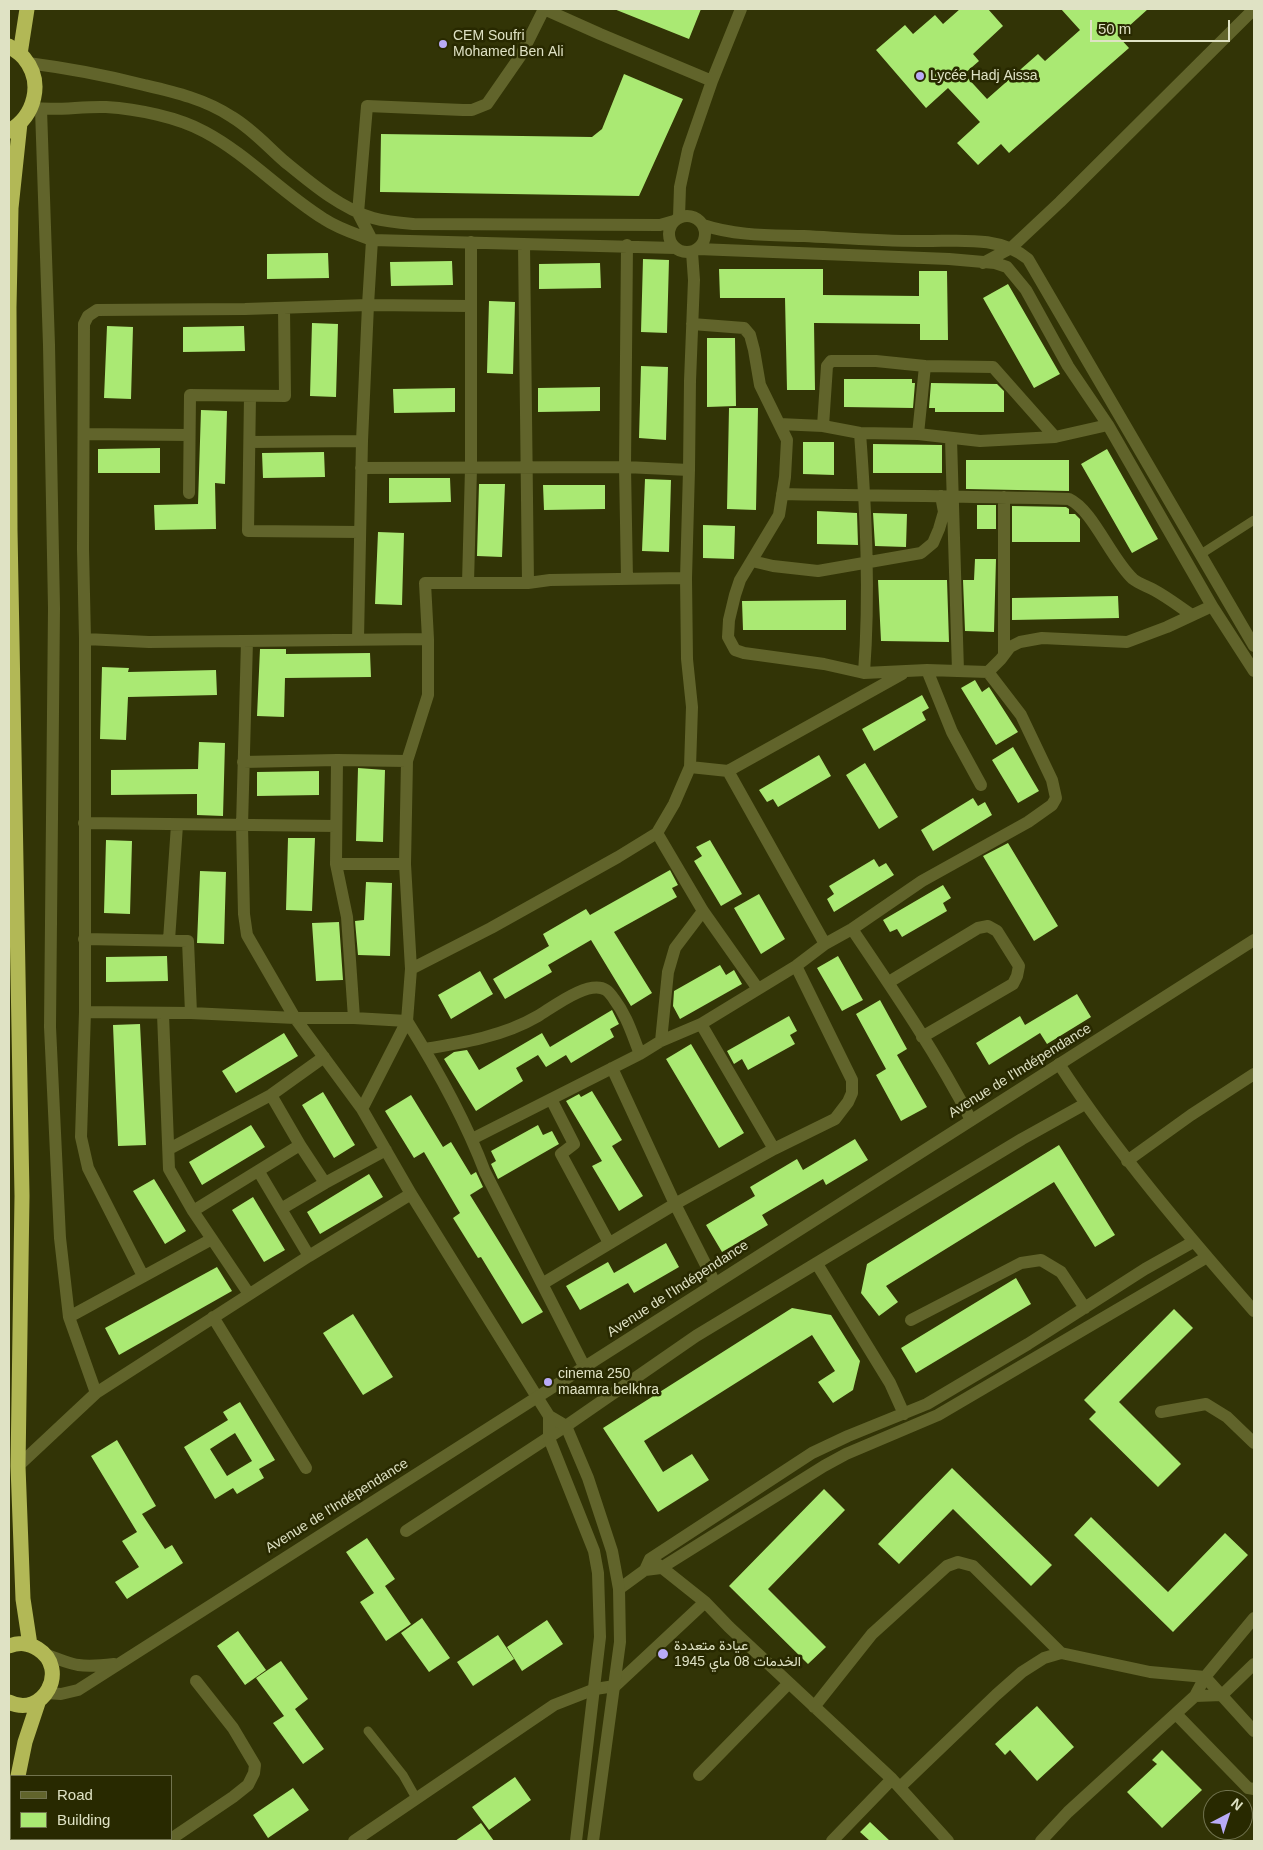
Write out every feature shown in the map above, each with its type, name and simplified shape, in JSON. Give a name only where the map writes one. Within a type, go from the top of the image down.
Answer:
[{"type":"highway","points":[[27,9],[19,54],[34,77],[36,108],[14,127],[9,307],[10,540],[22,1196],[18,1466],[24,1599],[30,1645]]},
{"type":"highway","points":[[9,1646],[16,1644],[30,1645],[45,1654],[52,1666],[52,1680],[43,1696],[25,1742],[18,1775]]},
{"type":"highway","points":[[9,1702],[22,1705],[31,1704],[43,1696]]},
{"type":"street","points":[[358,639],[361,468],[372,240],[358,213],[367,106],[472,110],[487,104],[521,55],[544,9],[712,80]]},
{"type":"street","points":[[675,248],[669,237],[671,226],[677,219],[683,169],[712,80],[741,9]]},
{"type":"street","points":[[983,263],[1011,248],[1060,202],[1254,9]]},
{"type":"street","points":[[19,54],[67,68],[177,93],[210,104],[233,117],[329,196],[358,213],[390,222],[414,224],[660,225],[690,216],[703,225],[733,233],[978,242],[1011,248],[1028,259],[1254,646]]},
{"type":"street","points":[[96,1393],[69,1317],[60,1238],[50,1027],[54,608],[49,335],[36,108],[114,108],[176,120],[204,131],[232,149],[324,220],[372,240],[627,245],[675,248],[680,251],[948,259],[995,263],[1007,267],[1026,290],[1068,366],[1108,425],[1212,606],[1254,670]]},
{"type":"street","points":[[411,969],[491,928],[657,833],[674,804],[690,767],[692,708],[687,659],[686,578],[692,324],[695,250],[705,240],[703,225]]},
{"type":"street","points":[[468,583],[471,468],[471,242]]},
{"type":"street","points":[[524,244],[528,583]]},
{"type":"street","points":[[627,245],[627,579]]},
{"type":"street","points":[[143,1276],[88,1168],[81,1137],[85,1012],[82,550],[84,324],[88,316],[97,310],[368,305],[470,306]]},
{"type":"street","points":[[189,493],[190,394],[284,396],[284,308]]},
{"type":"street","points":[[692,324],[744,328],[750,335],[760,385],[787,440],[779,515],[740,580],[728,620],[728,637],[735,650],[744,653],[824,664],[864,673],[927,670],[988,672]]},
{"type":"street","points":[[823,426],[827,366],[831,361],[876,361],[925,366],[993,367],[1055,437]]},
{"type":"street","points":[[918,434],[925,366]]},
{"type":"street","points":[[250,396],[248,531],[360,532]]},
{"type":"street","points":[[779,424],[823,426],[860,433],[918,434],[951,439],[988,441],[1055,437],[1108,425]]},
{"type":"street","points":[[860,433],[868,627],[864,673]]},
{"type":"street","points":[[84,434],[189,435]]},
{"type":"street","points":[[752,561],[773,566],[818,571],[921,553],[933,543],[944,512],[951,439]]},
{"type":"street","points":[[250,442],[362,441]]},
{"type":"street","points":[[361,468],[626,467],[689,470]]},
{"type":"street","points":[[782,494],[1069,499],[1078,503],[1119,565],[1135,581],[1153,589],[1192,615]]},
{"type":"street","points":[[947,496],[958,671]]},
{"type":"street","points":[[1004,497],[1004,654]]},
{"type":"street","points":[[362,1109],[407,1021],[411,969],[405,864],[407,761],[428,695],[425,583],[528,583],[550,580],[686,578]]},
{"type":"street","points":[[988,672],[1010,647],[1020,642],[1042,638],[1127,642],[1212,606]]},
{"type":"street","points":[[84,639],[149,642],[428,639]]},
{"type":"street","points":[[247,640],[242,826],[244,914],[247,935],[295,1018],[362,1109],[411,1194],[537,1397],[550,1416],[566,1426],[588,1478],[611,1548],[619,1589],[620,1642],[593,1841]]},
{"type":"street","points":[[927,670],[952,732],[981,786]]},
{"type":"street","points":[[690,767],[728,772],[907,672]]},
{"type":"street","points":[[472,1139],[640,1054],[661,1041],[701,1024],[796,966],[825,944],[852,929],[922,881],[1028,822],[1052,805],[1056,798],[1052,780],[1021,715],[988,672]]},
{"type":"street","points":[[337,760],[336,864],[347,917],[354,1018]]},
{"type":"street","points":[[243,762],[407,761]]},
{"type":"street","points":[[728,772],[825,944]]},
{"type":"street","points":[[84,823],[336,826]]},
{"type":"street","points":[[169,940],[177,825]]},
{"type":"street","points":[[657,833],[703,911],[758,989]]},
{"type":"street","points":[[336,864],[405,864]]},
{"type":"street","points":[[661,1041],[668,972],[675,948],[703,911]]},
{"type":"street","points":[[889,982],[978,928],[988,926],[997,931],[1019,966],[1013,984],[922,1037]]},
{"type":"street","points":[[852,929],[889,982],[959,1097],[970,1120]]},
{"type":"street","points":[[84,939],[188,940],[192,1013]]},
{"type":"street","name":"Avenue de l'Indépendance","points":[[43,1696],[78,1690],[1254,940]]},
{"type":"street","points":[[542,1284],[675,1204],[774,1149],[835,1119],[848,1102],[852,1093],[852,1080],[844,1060],[796,966]]},
{"type":"street","points":[[424,1049],[455,1044],[503,1032],[535,1018],[580,991],[594,987],[607,990],[624,1012],[640,1054]]},
{"type":"street","points":[[85,1012],[192,1013],[407,1021]]},
{"type":"street","points":[[163,1014],[169,1169],[193,1211],[249,1294]]},
{"type":"street","points":[[407,1021],[472,1139],[485,1172],[584,1366]]},
{"type":"street","points":[[701,1024],[774,1149]]},
{"type":"street","points":[[169,1149],[271,1095],[324,1057]]},
{"type":"street","points":[[1059,1064],[1085,1104],[1127,1161],[1193,1242],[1254,1311]]},
{"type":"street","points":[[612,1068],[675,1204],[715,1283]]},
{"type":"street","points":[[1127,1161],[1191,1115],[1254,1074]]},
{"type":"street","points":[[271,1095],[325,1183]]},
{"type":"street","points":[[551,1099],[574,1144],[561,1154],[609,1243]]},
{"type":"street","points":[[406,1531],[549,1438],[696,1336],[1022,1139],[1085,1104]]},
{"type":"street","points":[[193,1211],[300,1145]]},
{"type":"street","points":[[281,1209],[386,1150]]},
{"type":"street","points":[[259,1172],[309,1256]]},
{"type":"street","points":[[18,1466],[96,1393],[309,1256],[411,1194]]},
{"type":"street","points":[[69,1317],[212,1239]]},
{"type":"street","points":[[619,1589],[648,1564],[812,1453],[848,1436],[927,1404],[1085,1308],[1145,1269],[1193,1242]]},
{"type":"street","points":[[661,1568],[816,1470],[846,1454],[938,1415],[1207,1257]]},
{"type":"street","points":[[910,1320],[1021,1263],[1041,1260],[1061,1272],[1085,1308]]},
{"type":"street","points":[[817,1264],[890,1383],[904,1414]]},
{"type":"street","points":[[213,1317],[306,1468]]},
{"type":"street","points":[[1161,1412],[1206,1404],[1228,1417],[1254,1443]]},
{"type":"street","points":[[550,1416],[549,1438],[594,1551],[598,1573],[600,1605],[600,1636],[595,1689],[576,1841]]},
{"type":"street","points":[[594,1551],[611,1548]]},
{"type":"street","points":[[814,1707],[872,1634],[947,1566],[958,1562],[973,1566],[1060,1653]]},
{"type":"street","points":[[648,1564],[661,1568],[705,1602],[896,1783],[948,1841]]},
{"type":"street","points":[[354,1841],[554,1705],[595,1689],[615,1686],[705,1602]]},
{"type":"street","points":[[1041,1841],[1068,1812],[1177,1715],[1195,1696],[1205,1677],[1254,1618]]},
{"type":"street","points":[[832,1841],[1022,1672],[1044,1658],[1060,1653],[1150,1672],[1205,1677],[1254,1732]]},
{"type":"street","points":[[45,1654],[70,1664],[88,1667],[119,1663]]},
{"type":"street","points":[[1195,1696],[1222,1695],[1254,1664]]},
{"type":"street","points":[[172,1838],[233,1797],[248,1785],[254,1773],[255,1764],[232,1728],[196,1681]]},
{"type":"street","points":[[699,1775],[789,1683]]},
{"type":"street","points":[[1177,1715],[1248,1788],[1254,1789]]},
{"type":"lane","points":[[1201,554],[1254,520]]},
{"type":"lane","points":[[368,1731],[403,1775],[416,1798]]},
{"type":"building","points":[[614,9],[701,9],[689,39]]},
{"type":"building","points":[[960,9],[988,9],[1003,26],[973,54],[979,61],[964,74],[987,99],[1038,54],[1045,61],[1080,30],[1061,9],[1148,9],[1118,36],[1129,48],[1009,153],[1001,144],[978,165],[957,143],[980,122],[948,88],[926,108],[876,50],[905,25],[913,34],[935,15],[943,24]]},
{"type":"building","points":[[624,74],[683,99],[639,196],[380,192],[381,134],[592,137],[602,129]]},
{"type":"building","points":[[328,253],[329,278],[267,279],[267,254]]},
{"type":"building","points":[[643,259],[669,260],[667,333],[641,332]]},
{"type":"building","points":[[452,261],[453,285],[391,286],[390,262]]},
{"type":"building","points":[[600,263],[601,288],[539,289],[539,264]]},
{"type":"building","points":[[719,269],[823,269],[823,295],[919,296],[919,271],[947,271],[948,340],[920,340],[920,324],[814,323],[815,390],[787,390],[785,298],[720,298]]},
{"type":"building","points":[[1008,284],[1060,374],[1034,388],[983,298]]},
{"type":"building","points":[[489,301],[515,302],[513,374],[487,373]]},
{"type":"building","points":[[312,323],[338,324],[336,397],[310,396]]},
{"type":"building","points":[[107,326],[133,327],[131,399],[104,398]]},
{"type":"building","points":[[244,326],[245,351],[183,352],[183,327]]},
{"type":"building","points":[[707,338],[735,338],[736,406],[707,407]]},
{"type":"building","points":[[641,366],[668,367],[666,440],[639,438]]},
{"type":"building","points":[[844,379],[912,379],[912,383],[915,383],[913,408],[844,407]]},
{"type":"building","points":[[931,383],[997,384],[1004,391],[1004,412],[935,412],[935,408],[929,408]]},
{"type":"building","points":[[600,387],[600,411],[538,412],[538,388]]},
{"type":"building","points":[[455,388],[455,412],[394,413],[393,389]]},
{"type":"building","points":[[729,408],[758,408],[756,510],[727,509]]},
{"type":"building","points":[[201,410],[227,411],[225,484],[215,483],[216,529],[155,530],[154,505],[198,504]]},
{"type":"building","points":[[803,442],[834,442],[834,475],[803,474]]},
{"type":"building","points":[[873,444],[942,445],[942,473],[873,473]]},
{"type":"building","points":[[160,448],[160,473],[98,473],[98,449]]},
{"type":"building","points":[[1107,449],[1158,539],[1132,553],[1081,464]]},
{"type":"building","points":[[324,452],[325,477],[263,478],[262,453]]},
{"type":"building","points":[[966,460],[1069,460],[1069,491],[966,489]]},
{"type":"building","points":[[389,478],[450,478],[451,502],[389,503]]},
{"type":"building","points":[[645,479],[671,480],[669,552],[642,551]]},
{"type":"building","points":[[479,484],[505,484],[502,557],[477,556]]},
{"type":"building","points":[[543,485],[605,485],[605,509],[544,510]]},
{"type":"building","points":[[977,505],[996,505],[996,529],[977,529]]},
{"type":"building","points":[[1012,506],[1066,507],[1069,509],[1069,514],[1075,514],[1080,519],[1080,542],[1012,542]]},
{"type":"building","points":[[817,511],[857,513],[858,545],[817,544]]},
{"type":"building","points":[[873,513],[907,514],[906,547],[875,546]]},
{"type":"building","points":[[703,525],[735,526],[734,559],[703,558]]},
{"type":"building","points":[[378,532],[404,533],[402,605],[375,604]]},
{"type":"building","points":[[975,559],[996,559],[994,632],[965,631],[963,580],[974,580]]},
{"type":"building","points":[[878,580],[947,580],[949,642],[881,641]]},
{"type":"building","points":[[1118,596],[1119,618],[1012,620],[1012,598]]},
{"type":"building","points":[[846,600],[846,630],[743,630],[742,601]]},
{"type":"building","points":[[260,649],[286,649],[286,654],[370,653],[371,677],[285,678],[284,717],[257,716]]},
{"type":"building","points":[[102,667],[129,668],[128,672],[216,670],[217,695],[128,697],[126,740],[100,739]]},
{"type":"building","points":[[975,680],[982,692],[989,687],[1018,732],[996,745],[961,688]]},
{"type":"building","points":[[922,695],[929,708],[922,712],[926,720],[874,751],[862,729]]},
{"type":"building","points":[[199,742],[225,743],[223,816],[197,815],[197,794],[111,795],[111,770],[198,769]]},
{"type":"building","points":[[1013,747],[1039,791],[1018,803],[992,760]]},
{"type":"building","points":[[819,755],[831,776],[778,807],[773,799],[767,802],[759,790]]},
{"type":"building","points":[[865,763],[898,817],[879,829],[846,775]]},
{"type":"building","points":[[358,768],[385,770],[383,842],[356,841]]},
{"type":"building","points":[[319,771],[319,795],[257,796],[257,772]]},
{"type":"building","points":[[973,798],[978,806],[985,802],[992,815],[933,851],[921,830]]},
{"type":"building","points":[[288,838],[315,838],[312,911],[286,910]]},
{"type":"building","points":[[106,840],[132,841],[130,914],[104,913]]},
{"type":"building","points":[[710,840],[742,894],[721,906],[694,861],[702,856],[696,847]]},
{"type":"building","points":[[1008,843],[1058,926],[1034,941],[983,856]]},
{"type":"building","points":[[874,859],[879,867],[886,863],[894,875],[834,912],[827,899],[834,894],[829,886]]},
{"type":"building","points":[[670,870],[678,885],[672,888],[677,897],[614,932],[652,993],[631,1006],[591,940],[548,965],[552,972],[505,999],[493,979],[549,946],[543,934],[586,909],[590,915]]},
{"type":"building","points":[[200,871],[226,872],[224,944],[197,943]]},
{"type":"building","points":[[366,882],[392,883],[390,956],[358,955],[355,921],[364,920]]},
{"type":"building","points":[[943,885],[951,898],[943,903],[947,911],[902,937],[897,929],[890,932],[883,920]]},
{"type":"building","points":[[759,894],[785,939],[761,954],[734,908]]},
{"type":"building","points":[[339,922],[343,980],[316,981],[312,923]]},
{"type":"building","points":[[167,956],[168,981],[106,982],[106,957]]},
{"type":"building","points":[[838,956],[863,1000],[842,1011],[817,968]]},
{"type":"building","points":[[720,965],[726,975],[734,970],[742,984],[680,1019],[673,1006],[674,991]]},
{"type":"building","points":[[480,971],[493,994],[451,1019],[438,995]]},
{"type":"building","points":[[1077,994],[1091,1017],[1047,1044],[1040,1033],[989,1065],[976,1043],[1020,1016],[1025,1025]]},
{"type":"building","points":[[880,1000],[907,1049],[897,1055],[927,1107],[901,1121],[876,1075],[886,1069],[856,1014]]},
{"type":"building","points":[[612,1010],[619,1024],[610,1029],[614,1037],[571,1063],[566,1055],[546,1067],[538,1055],[516,1068],[523,1081],[476,1111],[444,1059],[454,1052],[467,1050],[479,1070],[542,1033],[550,1047]]},
{"type":"building","points":[[789,1016],[797,1031],[790,1035],[795,1044],[748,1070],[742,1059],[734,1064],[727,1051]]},
{"type":"building","points":[[140,1024],[146,1145],[118,1146],[113,1025]]},
{"type":"building","points":[[284,1033],[298,1056],[236,1093],[222,1071]]},
{"type":"building","points":[[691,1044],[744,1133],[719,1148],[666,1059]]},
{"type":"building","points":[[592,1091],[622,1140],[612,1146],[643,1196],[619,1211],[592,1166],[602,1161],[566,1101],[579,1094],[581,1097]]},
{"type":"building","points":[[323,1092],[355,1145],[334,1158],[302,1105]]},
{"type":"building","points":[[411,1095],[443,1147],[451,1142],[471,1175],[476,1172],[483,1187],[470,1195],[543,1312],[522,1324],[481,1257],[478,1258],[453,1218],[460,1213],[424,1152],[414,1158],[385,1111]]},
{"type":"building","points":[[251,1125],[265,1147],[202,1185],[189,1162]]},
{"type":"building","points":[[538,1125],[543,1135],[552,1131],[559,1144],[498,1179],[491,1164],[496,1161],[491,1151]]},
{"type":"building","points":[[855,1139],[868,1160],[826,1185],[823,1179],[762,1215],[768,1225],[722,1252],[706,1225],[755,1196],[750,1187],[797,1159],[803,1170]]},
{"type":"building","points":[[1059,1145],[1115,1235],[1095,1247],[1054,1182],[886,1286],[898,1302],[879,1316],[861,1293],[867,1264]]},
{"type":"building","points":[[369,1174],[383,1197],[320,1234],[307,1212]]},
{"type":"building","points":[[154,1179],[186,1231],[165,1244],[133,1191]]},
{"type":"building","points":[[253,1197],[285,1250],[264,1262],[232,1210]]},
{"type":"building","points":[[666,1243],[679,1267],[634,1293],[628,1283],[580,1310],[566,1286],[608,1262],[614,1273]]},
{"type":"building","points":[[217,1267],[232,1291],[119,1355],[105,1328]]},
{"type":"building","points":[[1016,1278],[1031,1304],[916,1373],[901,1348]]},
{"type":"building","points":[[792,1308],[831,1315],[860,1361],[853,1390],[833,1403],[818,1382],[835,1371],[812,1335],[644,1441],[663,1472],[692,1454],[709,1480],[658,1512],[603,1428]]},
{"type":"building","points":[[1174,1309],[1193,1328],[1119,1402],[1181,1464],[1158,1487],[1089,1419],[1096,1412],[1084,1400]]},
{"type":"building","points":[[353,1314],[393,1377],[363,1395],[323,1333]]},
{"type":"building","points":[[240,1402],[275,1460],[259,1469],[264,1478],[237,1494],[233,1488],[215,1499],[184,1447],[228,1420],[223,1412]],"holes":[[[235,1433],[252,1461],[227,1476],[210,1449]]]},
{"type":"building","points":[[117,1440],[156,1506],[142,1514],[165,1549],[172,1545],[183,1563],[127,1599],[115,1582],[139,1567],[122,1541],[137,1532],[91,1456]]},
{"type":"building","points":[[952,1468],[1052,1565],[1031,1586],[953,1509],[899,1564],[878,1544]]},
{"type":"building","points":[[824,1489],[845,1510],[768,1589],[826,1647],[808,1664],[729,1586]]},
{"type":"building","points":[[1091,1517],[1168,1592],[1225,1533],[1248,1555],[1173,1632],[1074,1535]]},
{"type":"building","points":[[367,1538],[395,1579],[385,1586],[411,1624],[386,1641],[360,1602],[374,1593],[346,1552]]},
{"type":"building","points":[[422,1618],[450,1658],[429,1672],[401,1633]]},
{"type":"building","points":[[547,1620],[563,1644],[522,1671],[507,1647]]},
{"type":"building","points":[[238,1631],[266,1670],[245,1685],[217,1646]]},
{"type":"building","points":[[498,1635],[514,1659],[473,1686],[457,1662]]},
{"type":"building","points":[[281,1661],[308,1699],[295,1709],[324,1749],[303,1764],[273,1723],[284,1716],[256,1678]]},
{"type":"building","points":[[1037,1706],[1074,1747],[1037,1781],[1010,1750],[1005,1755],[995,1744]]},
{"type":"building","points":[[1162,1750],[1202,1790],[1162,1828],[1127,1792],[1157,1764],[1152,1760]]},
{"type":"building","points":[[515,1777],[531,1800],[489,1830],[472,1807]]},
{"type":"building","points":[[293,1788],[309,1810],[268,1838],[253,1815]]},
{"type":"building","points":[[870,1822],[890,1841],[870,1841],[860,1832]]},
{"type":"building","points":[[481,1823],[494,1841],[455,1841]]},
{"type":"place","name":"CEM Soufri Mohamed Ben Ali","points":[[443,44]]},
{"type":"place","name":"Lycée Hadj Aissa","points":[[920,76]]},
{"type":"place","name":"cinema 250 maamra belkhra","points":[[548,1382]]},
{"type":"place","name":"عيادة متعددة الخدمات 08 ماي 1945","points":[[663,1654]]}]
